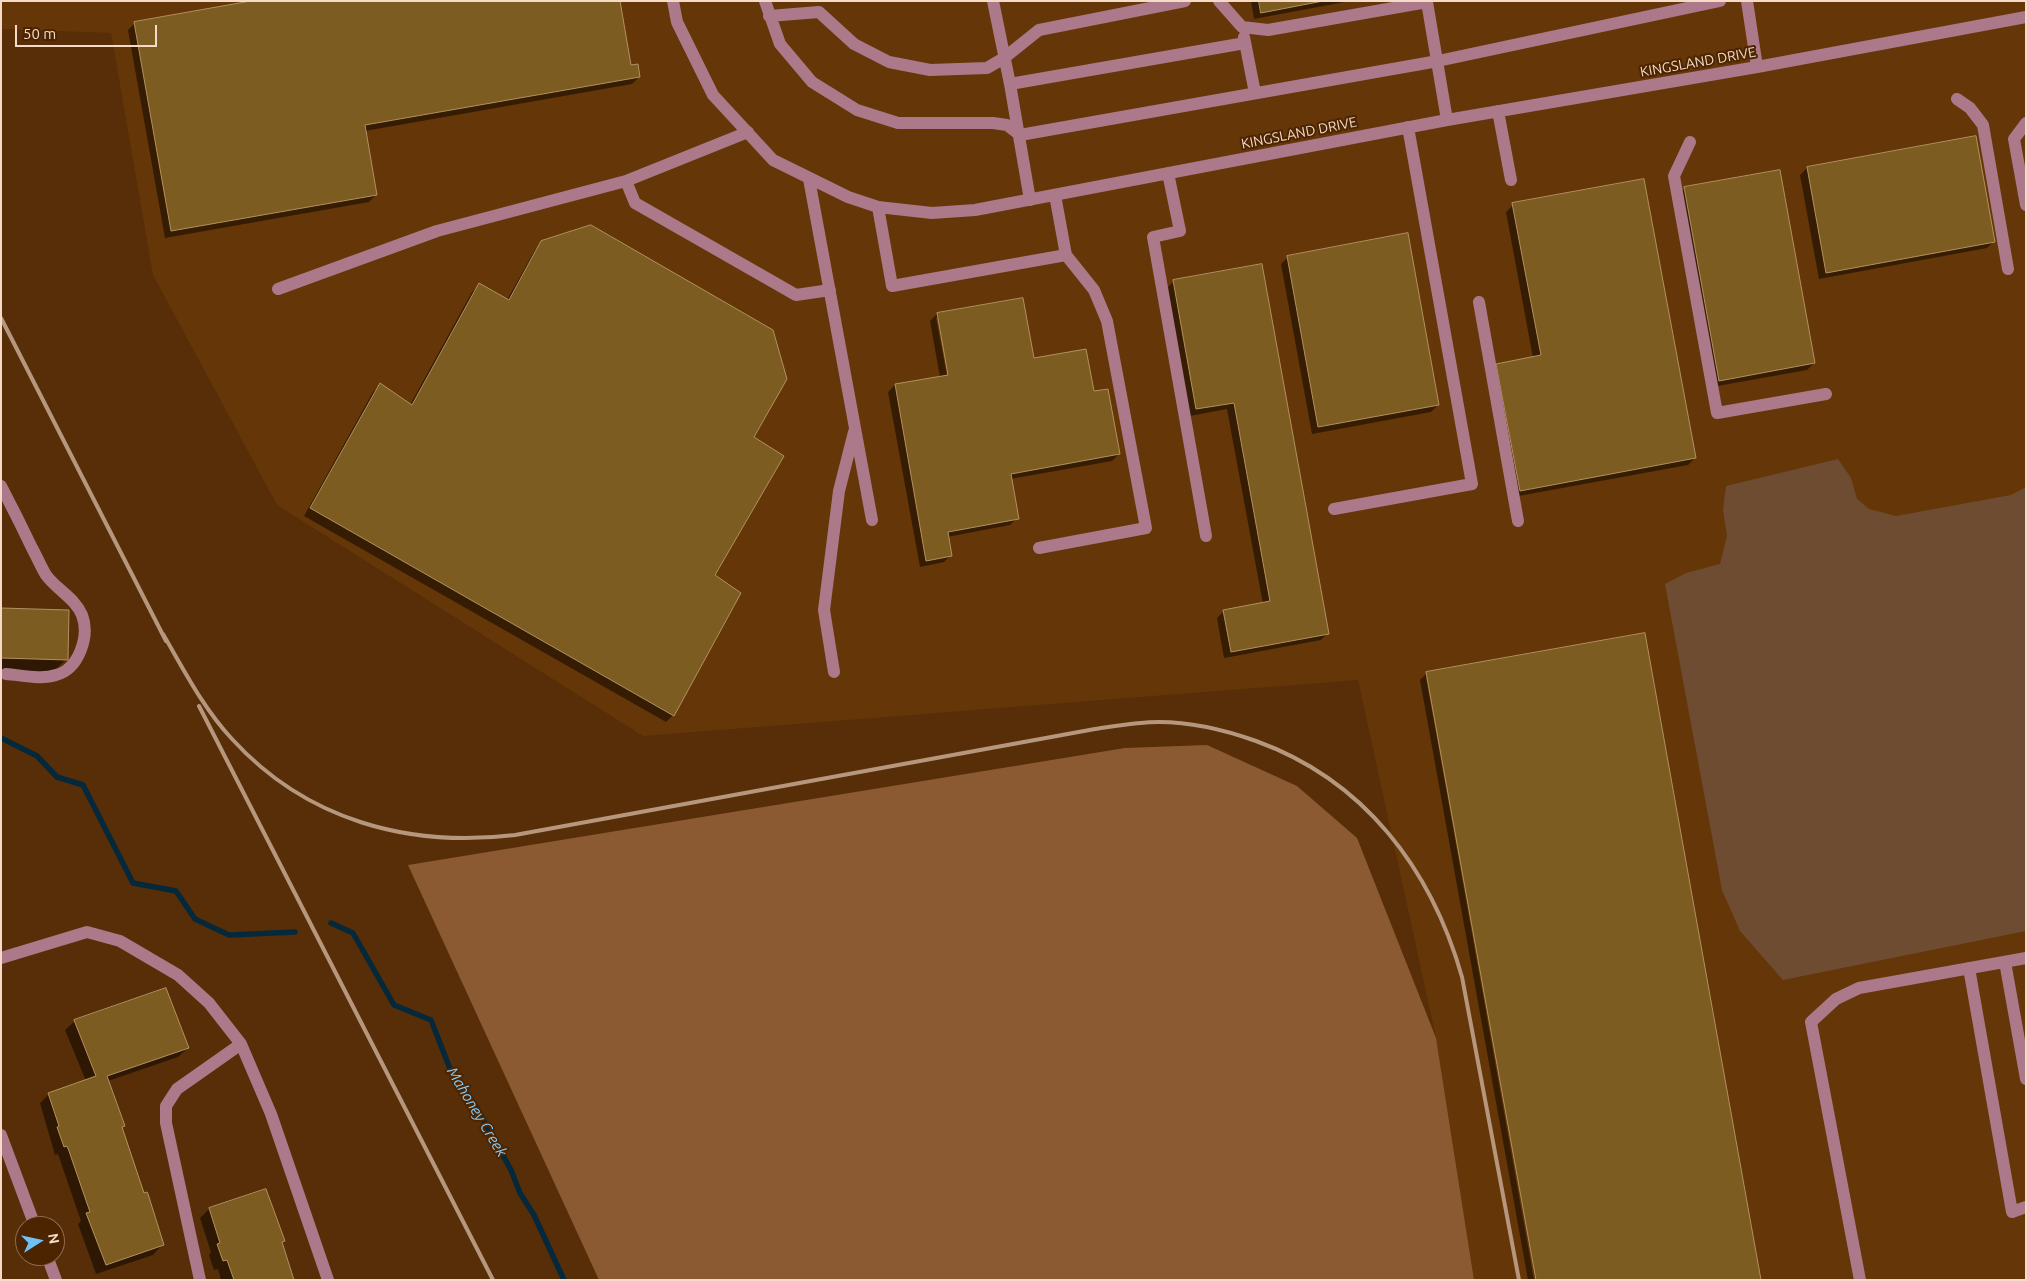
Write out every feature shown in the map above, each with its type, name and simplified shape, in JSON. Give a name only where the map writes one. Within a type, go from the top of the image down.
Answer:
[{"type":"street","name":"KINGSLAND DRIVE","points":[[674,1],[678,22],[713,95],[774,160],[848,197],[878,207],[932,214],[975,210],[1408,127],[1757,67],[2026,17]]},
{"type":"street","points":[[765,1],[780,44],[812,82],[857,110],[898,123],[993,122],[1007,125],[1020,135],[1438,61],[1720,1]]},
{"type":"street","points":[[994,1],[1020,135],[1030,200]]},
{"type":"street","points":[[769,16],[819,12],[854,44],[889,62],[930,70],[987,68],[1004,58],[1039,30],[1185,1]]},
{"type":"street","points":[[1219,1],[1242,27],[1255,93]]},
{"type":"street","points":[[1747,1],[1757,67]]},
{"type":"street","points":[[1242,27],[1268,30],[1428,2],[1448,120]]},
{"type":"street","points":[[1010,84],[1245,44]]},
{"type":"street","points":[[1957,99],[1970,108],[1982,125],[2008,269]]},
{"type":"street","points":[[1498,111],[1512,180]]},
{"type":"street","points":[[2026,123],[2014,139],[2026,205]]},
{"type":"street","points":[[1334,509],[1472,484],[1408,127]]},
{"type":"street","points":[[278,289],[437,231],[626,181],[748,132]]},
{"type":"street","points":[[1690,142],[1674,176],[1717,413],[1826,394]]},
{"type":"street","points":[[1168,173],[1180,232],[1153,237],[1206,536]]},
{"type":"street","points":[[810,179],[872,520]]},
{"type":"street","points":[[626,181],[635,203],[796,295],[830,290]]},
{"type":"street","points":[[1039,548],[1146,528],[1108,321],[1094,290],[1066,255],[1055,195]]},
{"type":"street","points":[[878,207],[892,286],[1066,255]]},
{"type":"street","points":[[1479,302],[1518,521]]},
{"type":"street","points":[[834,672],[824,610],[839,491],[855,427]]},
{"type":"street","points":[[1,486],[47,576],[77,608],[82,616],[84,628],[84,638],[77,659],[57,675],[6,674]]},
{"type":"street","points":[[1,958],[87,932],[120,941],[178,975],[209,1003],[240,1044],[270,1114],[328,1280]]},
{"type":"street","points":[[1860,1280],[1812,1022],[1836,999],[1859,988],[2026,958]]},
{"type":"street","points":[[2005,962],[2026,1079]]},
{"type":"street","points":[[1969,968],[2012,1212],[2026,1207]]},
{"type":"street","points":[[200,1280],[166,1123],[166,1106],[177,1089],[240,1044]]},
{"type":"street","points":[[1,1135],[32,1216]]},
{"type":"street","points":[[51,1266],[56,1280]]},
{"type":"shaded area","points":[[1,1],[2026,1],[2026,1280],[1474,1280],[1436,1038],[1358,680],[643,736],[277,505],[153,275],[111,33],[1,29]]},
{"type":"shaded area","points":[[1838,459],[1851,478],[1857,499],[1869,509],[1896,516],[2011,495],[2026,487],[2026,931],[1783,980],[1740,931],[1722,890],[1665,584],[1686,573],[1720,564],[1727,536],[1723,510],[1726,486]]},
{"type":"shaded area","points":[[1207,745],[1297,786],[1357,838],[1436,1038],[1474,1280],[599,1280],[408,865],[1125,748]]},
{"type":"building","points":[[251,1],[620,1],[631,65],[638,64],[640,77],[365,125],[377,195],[171,231],[134,22]]},
{"type":"building","points":[[1259,1],[1323,1],[1261,13]]},
{"type":"building","points":[[1976,136],[1995,242],[1826,273],[1807,167]]},
{"type":"building","points":[[1780,170],[1815,363],[1719,381],[1684,187]]},
{"type":"building","points":[[1644,179],[1696,458],[1520,491],[1496,364],[1541,355],[1512,203]]},
{"type":"building","points":[[591,225],[773,330],[787,379],[754,437],[784,456],[715,575],[741,593],[674,716],[310,508],[380,383],[412,405],[479,283],[509,300],[541,241]]},
{"type":"building","points":[[1408,233],[1439,405],[1318,427],[1287,256]]},
{"type":"building","points":[[1262,264],[1329,634],[1231,652],[1223,610],[1270,601],[1234,403],[1196,409],[1173,280]]},
{"type":"building","points":[[1023,298],[1034,358],[1086,349],[1094,391],[1108,389],[1120,454],[1011,474],[1019,519],[948,532],[952,556],[926,561],[895,384],[948,375],[937,313]]},
{"type":"building","points":[[1,608],[69,610],[68,660],[1,658]]},
{"type":"building","points":[[1645,633],[1761,1280],[1536,1280],[1426,672]]},
{"type":"building","points":[[166,988],[189,1048],[107,1076],[125,1126],[122,1127],[144,1193],[147,1192],[148,1194],[164,1245],[106,1265],[86,1213],[90,1212],[69,1151],[67,1146],[64,1147],[57,1127],[59,1126],[48,1093],[96,1076],[74,1020]]},
{"type":"building","points":[[266,1189],[285,1241],[282,1242],[294,1280],[234,1280],[227,1260],[223,1261],[217,1244],[220,1243],[209,1208]]},
{"type":"waterway","name":"Mahoney Creek","points":[[1,738],[37,756],[57,777],[83,785],[133,883],[176,891],[195,919],[229,935],[295,932]]},
{"type":"waterway","name":"Mahoney Creek","points":[[331,923],[353,933],[394,1005],[431,1020],[452,1074],[475,1105],[511,1170],[520,1193],[534,1215],[564,1280]]},
{"type":"railway","points":[[1,318],[166,641]]},
{"type":"railway","points":[[163,634],[212,715],[232,739],[261,767],[292,790],[326,808],[361,822],[398,832],[436,837],[475,838],[515,835],[1127,724],[1159,722],[1196,725],[1232,733],[1295,758],[1329,779],[1360,804],[1388,833],[1412,865],[1432,900],[1449,937],[1462,977],[1519,1280]]},
{"type":"railway","points":[[199,706],[493,1280]]}]
